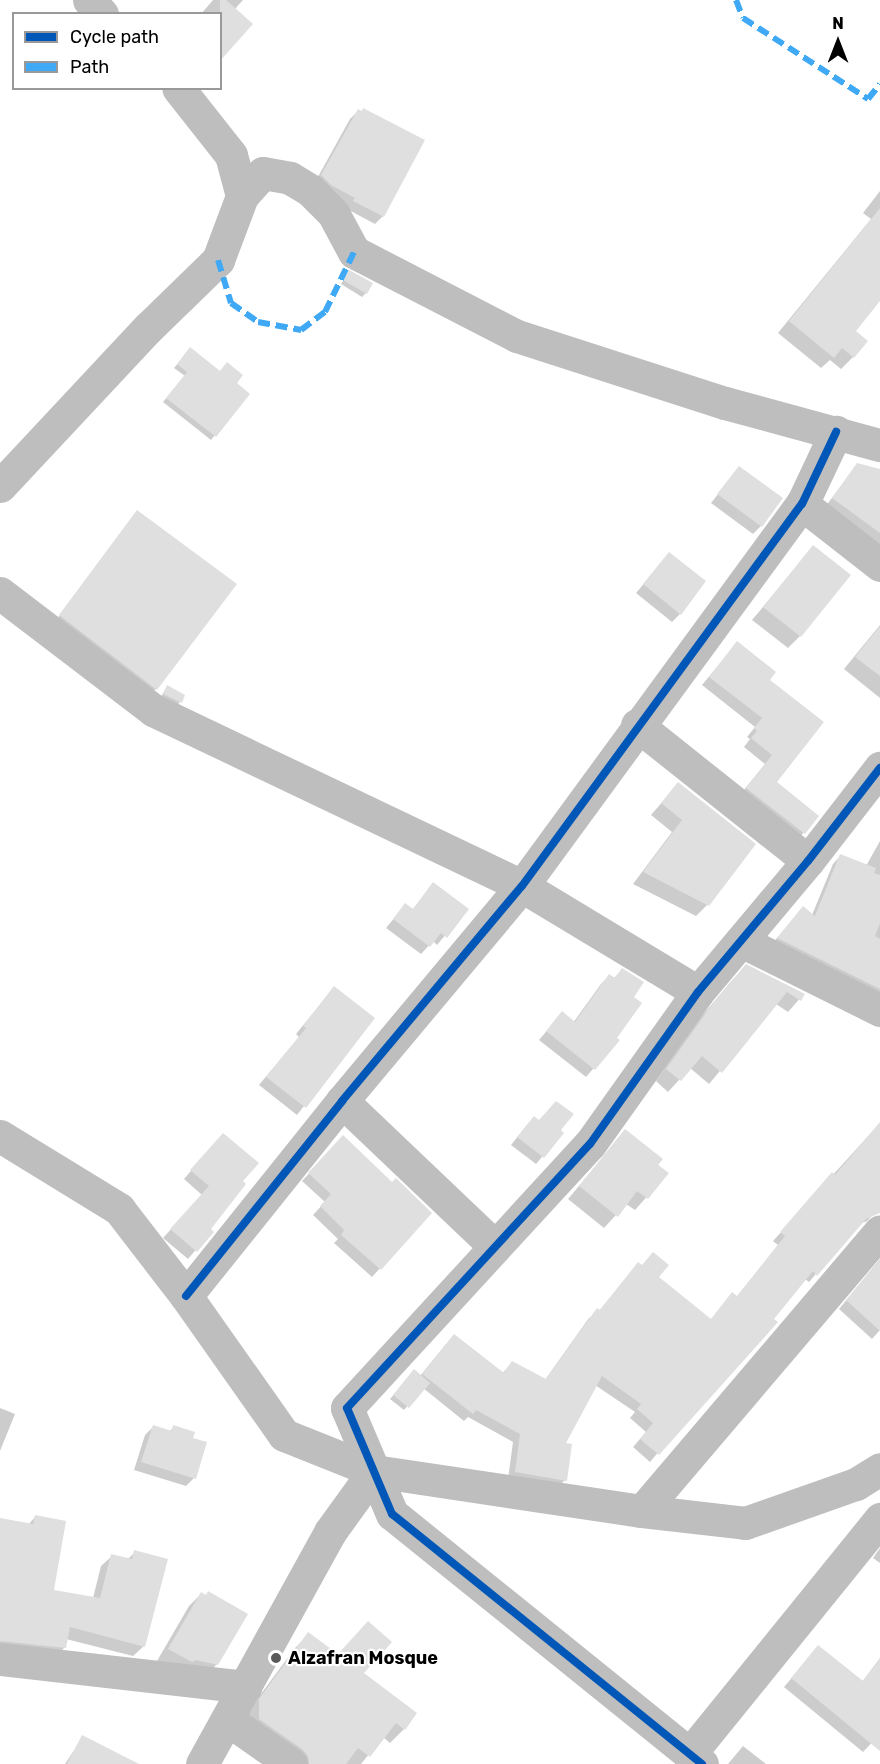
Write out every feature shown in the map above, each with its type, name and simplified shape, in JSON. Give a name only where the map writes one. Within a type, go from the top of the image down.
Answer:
[{"type":"street","points":[[89,0],[100,12]]},
{"type":"street","points":[[180,90],[231,155],[242,196]]},
{"type":"street","points":[[0,486],[148,328],[218,260],[242,196],[263,172],[290,178],[310,190],[333,213],[354,252],[517,336],[725,403],[880,445]]},
{"type":"street","points":[[186,1296],[342,1101],[522,886],[637,725],[802,504],[836,432]]},
{"type":"street","points":[[802,504],[880,566]]},
{"type":"street","points":[[0,592],[153,710],[522,886],[698,992]]},
{"type":"street","points":[[637,725],[808,861]]},
{"type":"street","points":[[880,768],[808,861],[698,992],[590,1144],[347,1408],[392,1514],[695,1759],[880,1519]]},
{"type":"street","points":[[741,941],[880,1010]]},
{"type":"street","points":[[342,1101],[494,1246]]},
{"type":"street","points":[[0,1136],[118,1209],[186,1296],[285,1435],[374,1471],[642,1511],[745,1523],[856,1484],[880,1469]]},
{"type":"street","points":[[642,1511],[880,1232]]},
{"type":"street","points":[[202,1764],[330,1532],[374,1471]]},
{"type":"street","points":[[0,1659],[245,1687]]},
{"type":"street","points":[[228,1720],[291,1764]]},
{"type":"building","points":[[220,0],[226,0],[253,24],[222,59],[222,12],[220,12]]},
{"type":"building","points":[[363,108],[425,140],[384,217],[353,201],[355,198],[331,185],[321,175],[358,109],[362,111]]},
{"type":"building","points":[[880,208],[880,301],[856,331],[868,341],[854,358],[842,348],[834,358],[789,321]]},
{"type":"building","points":[[349,270],[373,283],[367,294],[343,280]]},
{"type":"building","points":[[190,347],[220,371],[227,362],[243,375],[237,383],[250,394],[216,437],[166,398],[187,372],[177,364]]},
{"type":"building","points":[[857,463],[880,469],[880,533],[832,498]]},
{"type":"building","points":[[739,466],[783,498],[762,527],[717,494]]},
{"type":"building","points":[[137,510],[237,584],[157,690],[59,615]]},
{"type":"building","points":[[813,545],[851,575],[801,637],[763,607]]},
{"type":"building","points":[[669,552],[706,581],[681,615],[643,584]]},
{"type":"building","points":[[880,626],[880,676],[855,657]]},
{"type":"building","points":[[737,641],[776,672],[770,680],[824,722],[777,782],[819,816],[805,834],[746,788],[772,755],[751,738],[757,731],[754,728],[762,718],[709,677]]},
{"type":"building","points":[[167,685],[185,695],[182,703],[163,694]]},
{"type":"building","points":[[678,782],[756,844],[709,906],[643,872],[682,820],[661,803]]},
{"type":"building","points":[[840,854],[876,868],[874,873],[880,875],[880,923],[875,936],[880,939],[880,989],[777,938],[803,906],[815,916]]},
{"type":"building","points":[[433,882],[469,909],[447,938],[441,933],[430,947],[393,919],[405,903],[413,909]]},
{"type":"building","points":[[746,964],[805,994],[801,1001],[787,992],[722,1073],[702,1056],[681,1081],[666,1069],[713,1003]]},
{"type":"building","points":[[622,968],[644,982],[634,997],[642,1003],[617,1038],[620,1040],[595,1070],[546,1031],[562,1011],[575,1022],[609,974],[615,978]]},
{"type":"building","points":[[334,986],[375,1018],[306,1108],[266,1077],[306,1028],[303,1026]]},
{"type":"building","points":[[556,1101],[574,1114],[561,1130],[564,1133],[544,1158],[517,1137],[534,1116],[539,1120]]},
{"type":"building","points":[[880,1122],[880,1213],[866,1219],[817,1276],[813,1271],[774,1319],[778,1322],[659,1455],[640,1439],[653,1423],[637,1409],[641,1404],[602,1376],[566,1443],[572,1444],[567,1481],[515,1472],[520,1434],[476,1410],[473,1414],[422,1374],[454,1334],[504,1373],[512,1361],[546,1379],[597,1308],[600,1310],[638,1262],[642,1265],[653,1252],[669,1265],[659,1277],[711,1319],[732,1292],[737,1296],[785,1236],[780,1232],[832,1172],[835,1175]]},
{"type":"building","points":[[625,1129],[663,1159],[658,1165],[669,1173],[648,1199],[637,1191],[618,1217],[579,1186]]},
{"type":"building","points":[[223,1133],[259,1163],[243,1181],[246,1184],[211,1229],[214,1232],[197,1252],[170,1229],[209,1186],[190,1170]]},
{"type":"building","points":[[343,1135],[392,1182],[396,1178],[432,1213],[381,1270],[341,1235],[344,1230],[320,1206],[331,1194],[308,1173]]},
{"type":"building","points":[[880,1260],[880,1331],[846,1300]]},
{"type":"building","points":[[414,1369],[430,1383],[409,1408],[393,1395]]},
{"type":"building","points":[[153,1425],[172,1431],[173,1425],[195,1432],[193,1438],[207,1442],[196,1479],[141,1462]]},
{"type":"building","points":[[35,1515],[66,1521],[54,1590],[100,1598],[111,1554],[132,1559],[134,1550],[168,1559],[145,1647],[70,1627],[66,1648],[0,1641],[0,1518],[33,1524]]},
{"type":"building","points":[[208,1591],[248,1614],[218,1665],[196,1660],[192,1662],[168,1649],[201,1592],[206,1595]]},
{"type":"building","points":[[368,1621],[392,1642],[364,1673],[417,1713],[405,1730],[396,1723],[370,1757],[358,1748],[346,1764],[309,1764],[308,1756],[302,1749],[259,1719],[259,1699],[308,1632],[338,1654]]},
{"type":"building","points":[[818,1645],[863,1681],[880,1658],[880,1751],[791,1678]]},
{"type":"building","points":[[82,1735],[139,1764],[67,1764]]},
{"type":"marked path","points":[[736,0],[743,18],[868,99],[880,84]]},
{"type":"marked path","points":[[218,260],[231,303],[258,322],[301,330],[325,312],[354,252]]},
{"type":"cycle path","points":[[186,1296],[342,1101],[522,886],[802,504],[836,432]]},
{"type":"cycle path","points":[[702,1764],[392,1514],[347,1408],[590,1144],[698,992],[808,861],[880,768]]},
{"type":"place","name":"Alzafran Mosque","points":[[276,1658]]}]
